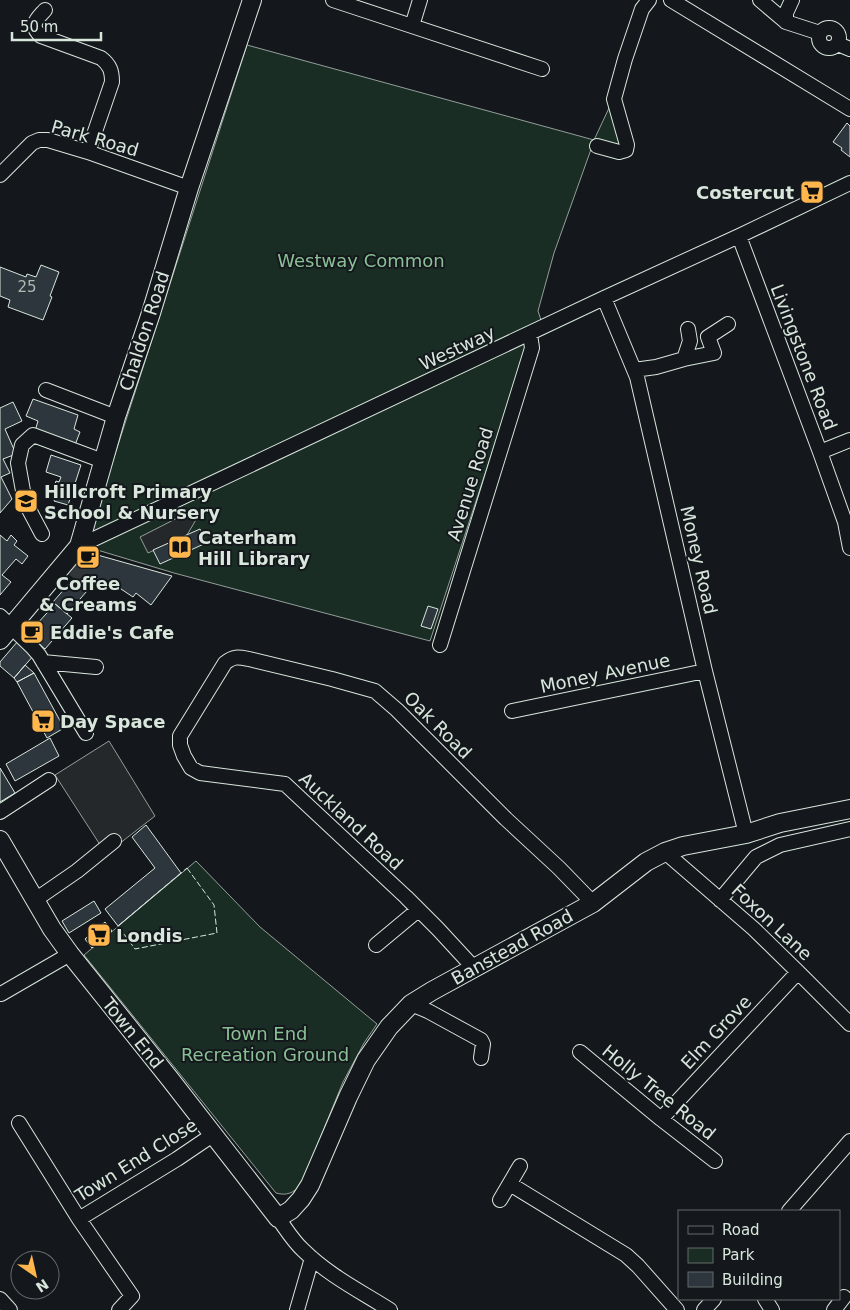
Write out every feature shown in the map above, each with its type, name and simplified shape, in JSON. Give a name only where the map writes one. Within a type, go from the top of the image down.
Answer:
[{"type":"main road","name":"Chaldon Road","points":[[4,628],[69,566],[79,546],[116,417],[189,188],[252,0]]},
{"type":"main road","name":"Banstead Road","points":[[278,1218],[291,1210],[310,1185],[366,1060],[389,1026],[411,1004],[593,903],[646,862],[665,852],[683,846],[746,834],[780,823],[850,808]]},
{"type":"main road","name":"Town End","points":[[0,840],[52,929],[70,954],[214,1134],[278,1218]]},
{"type":"street","points":[[333,0],[542,69]]},
{"type":"street","points":[[412,26],[420,0]]},
{"type":"street","points":[[597,146],[630,153],[614,99],[642,9],[649,0]]},
{"type":"street","points":[[671,0],[850,109]]},
{"type":"street","points":[[760,0],[786,22],[820,33],[826,28],[834,29],[839,34],[844,47]]},
{"type":"street","points":[[786,22],[786,13],[792,0]]},
{"type":"street","points":[[45,10],[36,21],[34,26],[36,32],[41,36],[101,58],[108,64],[112,72],[112,82],[88,152]]},
{"type":"street","name":"Park Road","points":[[0,175],[32,143],[39,140],[48,140],[88,152],[189,188]]},
{"type":"street","name":"Westway","points":[[79,546],[604,298],[849,186]]},
{"type":"street","name":"Livingstone Road","points":[[739,236],[845,522],[850,548]]},
{"type":"street","name":"Money Road","points":[[604,298],[637,377],[746,834]]},
{"type":"street","points":[[634,370],[656,367],[714,353],[708,337],[728,324]]},
{"type":"street","points":[[684,359],[690,341],[688,329]]},
{"type":"street","name":"Avenue Road","points":[[440,645],[532,348],[530,334]]},
{"type":"street","points":[[46,390],[116,417]]},
{"type":"street","points":[[42,534],[25,502],[18,463],[22,445],[33,435],[103,462]]},
{"type":"street","points":[[820,452],[850,440]]},
{"type":"street","points":[[4,628],[32,647],[86,733]]},
{"type":"street","name":"Oak Road","points":[[219,671],[224,663],[231,658],[238,657],[375,691],[397,710],[593,903]]},
{"type":"street","points":[[43,662],[96,667]]},
{"type":"street","name":"Auckland Road","points":[[219,671],[180,736],[180,745],[191,768],[212,775],[285,784],[418,910],[474,968]]},
{"type":"street","name":"Money Avenue","points":[[512,711],[706,671]]},
{"type":"street","points":[[0,812],[49,780]]},
{"type":"street","points":[[720,900],[756,857],[780,845],[850,829]]},
{"type":"street","points":[[35,900],[77,871],[114,840]]},
{"type":"street","name":"Foxon Lane","points":[[665,852],[754,929],[849,1022]]},
{"type":"street","points":[[376,944],[418,910]]},
{"type":"street","points":[[2,994],[70,954]]},
{"type":"street","name":"Elm Grove","points":[[661,1119],[798,972]]},
{"type":"street","points":[[411,1004],[428,1010],[481,1040],[483,1044],[481,1058]]},
{"type":"street","name":"Holly Tree Road","points":[[580,1052],[715,1161]]},
{"type":"street","points":[[19,1123],[79,1219],[132,1296],[119,1310]]},
{"type":"street","name":"Town End Close","points":[[79,1219],[214,1134]]},
{"type":"street","points":[[790,1210],[850,1141]]},
{"type":"street","points":[[500,1200],[520,1166]]},
{"type":"street","points":[[510,1184],[626,1255],[676,1310]]},
{"type":"street","points":[[278,1218],[301,1248],[328,1272],[390,1310]]},
{"type":"street","points":[[297,1310],[312,1258]]},
{"type":"street","points":[[834,1310],[844,1297]]},
{"type":"street","points":[[704,1310],[713,1300]]},
{"type":"green space","name":"Westway Common","points":[[247,45],[594,140],[609,108],[612,107],[621,144],[617,146],[594,141],[554,253],[538,311],[541,320],[522,329],[527,347],[430,641],[174,573],[94,549],[89,535]]},
{"type":"green space","name":"Town End Recreation Ground","points":[[196,861],[260,927],[377,1024],[364,1043],[343,1082],[301,1185],[290,1193],[276,1193],[84,955]]},
{"type":"shaded area","name":"Caterham Hill Library","points":[[193,510],[197,518],[187,535],[148,553],[140,537]]},
{"type":"shaded area","points":[[109,741],[155,816],[106,854],[55,775]]},
{"type":"building","points":[[847,123],[850,126],[850,157],[833,142]]},
{"type":"building","points":[[41,265],[59,272],[43,320],[8,307],[10,300],[0,296],[0,267],[26,277],[27,274],[36,277]]},
{"type":"building","points":[[33,399],[78,415],[74,429],[80,432],[75,445],[35,431],[38,421],[26,416]]},
{"type":"building","points":[[13,402],[22,421],[5,429],[16,454],[3,459],[10,473],[1,477],[12,499],[0,513],[0,408]]},
{"type":"building","points":[[51,455],[81,465],[68,505],[54,501],[56,495],[52,494],[56,481],[59,482],[61,477],[46,472]]},
{"type":"building","name":"Caterham Hill Library","points":[[200,529],[206,543],[160,564],[153,550]]},
{"type":"building","points":[[0,535],[7,541],[11,535],[17,541],[14,545],[28,556],[22,564],[16,559],[2,575],[11,582],[0,595]]},
{"type":"building","points":[[94,554],[172,576],[151,605],[136,593],[133,597],[118,587],[115,591],[95,577],[89,586],[71,574],[78,564]]},
{"type":"building","points":[[73,579],[87,591],[67,614],[53,602]]},
{"type":"building","points":[[55,604],[72,618],[45,649],[28,634]]},
{"type":"building","points":[[428,606],[438,609],[431,629],[421,626]]},
{"type":"building","points":[[18,641],[34,655],[14,678],[0,666],[0,662]]},
{"type":"building","points":[[25,665],[34,673],[17,682],[14,678]]},
{"type":"building","points":[[34,673],[64,728],[47,738],[17,682]]},
{"type":"building","points":[[50,738],[59,756],[15,781],[6,764]]},
{"type":"building","points":[[0,768],[15,793],[0,802]]},
{"type":"building","points":[[146,825],[181,873],[118,926],[105,909],[155,868],[132,837]]},
{"type":"building","points":[[94,901],[101,913],[69,933],[62,921]]},
{"type":"building","name":"Londis","points":[[105,922],[112,931],[92,948],[85,939]]},
{"type":"tunnel","points":[[73,569],[92,582]]},
{"type":"fence","points":[[187,868],[214,905],[217,933],[135,949],[118,926],[187,868]]},
{"type":"place","name":"Costercut","points":[[812,192]]},
{"type":"place","name":"Hillcroft Primary School & Nursery","points":[[26,501]]},
{"type":"place","name":"Caterham Hill Library","points":[[180,547]]},
{"type":"place","name":"Coffee & Creams","points":[[88,557]]},
{"type":"place","name":"Eddie's Cafe","points":[[32,632]]},
{"type":"place","name":"Day Space","points":[[43,721]]},
{"type":"place","name":"Londis","points":[[99,935]]}]
